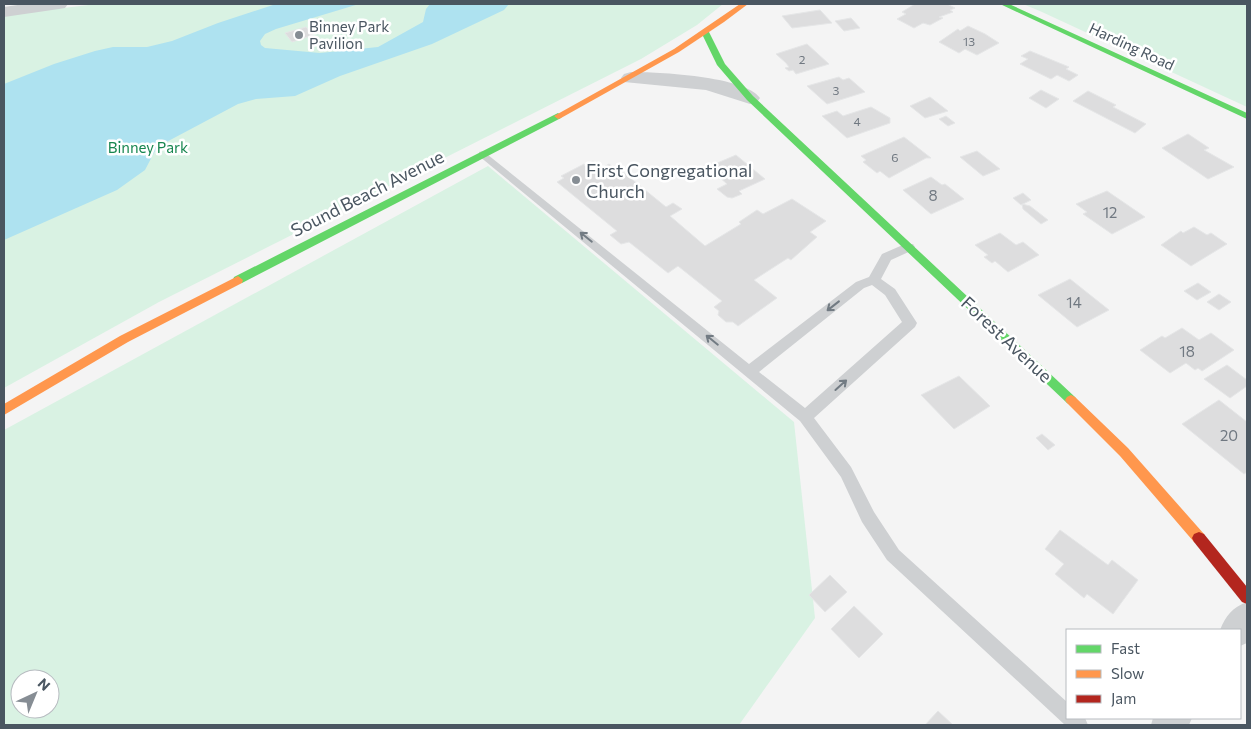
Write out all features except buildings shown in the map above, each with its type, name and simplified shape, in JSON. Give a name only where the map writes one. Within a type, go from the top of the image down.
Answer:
[{"type":"street","points":[[4,12],[58,4]]},
{"type":"street","name":"Sound Beach Avenue","points":[[4,410],[124,339],[631,78],[706,34],[744,4]]},
{"type":"street","name":"Harding Road","points":[[1004,4],[1247,116]]},
{"type":"street","name":"Forest Avenue","points":[[706,34],[720,65],[750,98],[1105,432],[1204,542],[1247,597]]},
{"type":"street","name":"Forest Avenue","points":[[631,78],[662,78],[704,82],[728,88],[750,98]]},
{"type":"street","points":[[1238,629],[1247,619]]},
{"type":"lane","points":[[483,154],[805,417],[828,445],[846,472],[868,517],[893,555],[1066,713]]},
{"type":"lane","points":[[750,371],[860,285],[874,280],[886,256],[909,247]]},
{"type":"lane","points":[[805,417],[910,323],[890,292],[874,280]]},
{"type":"green space","name":"Binney Park","points":[[97,4],[723,4],[697,25],[641,59],[159,302],[4,388],[4,15]]},
{"type":"green space","points":[[1023,4],[1247,4],[1247,107],[1042,12]]},
{"type":"green space","points":[[488,166],[794,422],[815,618],[739,725],[4,725],[4,430]]},
{"type":"water","points":[[276,4],[359,4],[276,29],[265,34],[260,41],[261,45],[265,48],[320,53],[378,47],[423,22],[426,9],[430,4],[509,4],[504,10],[432,44],[340,76],[295,96],[256,99],[238,104],[157,147],[145,170],[117,190],[4,240],[4,84],[54,64],[95,51],[113,47],[147,47],[172,41],[218,23]]},
{"type":"traffic: fast","points":[[1004,4],[1247,116]]},
{"type":"traffic: fast","points":[[706,34],[721,65],[750,98],[1071,400]]},
{"type":"traffic: fast","points":[[238,280],[558,116]]},
{"type":"traffic: slow","points":[[558,116],[677,51],[744,4]]},
{"type":"traffic: slow","points":[[4,410],[124,339],[238,280]]},
{"type":"traffic: slow","points":[[1071,400],[1124,452],[1199,538]]},
{"type":"traffic: jam","points":[[1199,538],[1247,597]]},
{"type":"place","name":"Binney Park Pavilion","points":[[299,35]]},
{"type":"place","name":"First Congregational Church","points":[[576,180]]}]
